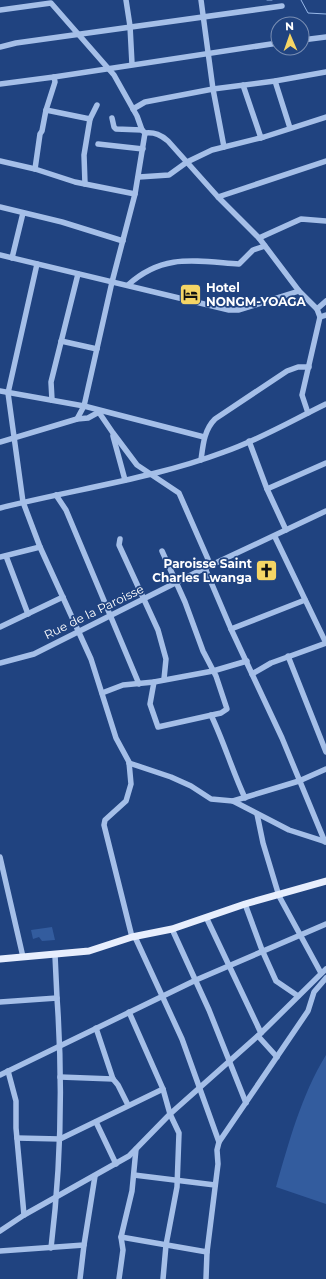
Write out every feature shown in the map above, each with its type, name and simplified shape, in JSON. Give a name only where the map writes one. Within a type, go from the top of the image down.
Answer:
[{"type":"main road","points":[[0,959],[89,951],[134,937],[172,929],[207,919],[245,904],[279,896],[326,881]]},
{"type":"street","points":[[126,0],[130,26],[132,64]]},
{"type":"street","points":[[201,0],[213,89],[224,147]]},
{"type":"street","points":[[0,10],[51,3],[109,68],[133,108],[144,132],[139,177],[112,282],[84,406],[77,420]]},
{"type":"street","points":[[0,47],[16,43],[130,26],[282,6]]},
{"type":"street","points":[[310,39],[326,36]]},
{"type":"street","points":[[0,84],[270,44]]},
{"type":"street","points":[[133,108],[145,102],[213,89],[275,81],[326,72]]},
{"type":"street","points":[[34,169],[40,134],[42,131],[54,77]]},
{"type":"street","points":[[275,81],[290,128]]},
{"type":"street","points":[[243,85],[261,138]]},
{"type":"street","points":[[85,184],[84,155],[90,119],[96,105]]},
{"type":"street","points":[[46,110],[90,119]]},
{"type":"street","points":[[139,177],[170,175],[188,162],[212,150],[261,138],[326,117]]},
{"type":"street","points":[[112,118],[116,129],[153,132],[162,136],[259,238],[299,291],[323,316],[302,398],[308,413]]},
{"type":"street","points":[[98,144],[143,150]]},
{"type":"street","points":[[0,161],[85,184],[135,194]]},
{"type":"street","points":[[218,196],[326,161]]},
{"type":"street","points":[[0,207],[62,222],[123,241]]},
{"type":"street","points":[[12,258],[23,213]]},
{"type":"street","points":[[259,238],[301,218],[326,221]]},
{"type":"street","points":[[128,286],[144,272],[181,260],[206,260],[239,264],[253,250],[265,246]]},
{"type":"street","points":[[0,255],[233,310],[299,291]]},
{"type":"street","points":[[37,264],[8,393],[23,502],[40,547],[91,658],[116,738],[129,763],[131,784],[126,801],[105,820],[104,826],[134,937],[163,996],[200,1088],[218,1142],[215,1185],[207,1252],[206,1279]]},
{"type":"street","points":[[52,400],[51,382],[78,274]]},
{"type":"street","points":[[317,309],[326,301]]},
{"type":"street","points":[[61,341],[97,349]]},
{"type":"street","points":[[201,460],[204,437],[211,423],[241,400],[274,381],[287,371],[298,367],[309,367]]},
{"type":"street","points":[[0,391],[84,406],[204,437]]},
{"type":"street","points":[[0,508],[151,475],[201,460],[249,442],[326,404]]},
{"type":"street","points":[[0,442],[88,418],[99,411]]},
{"type":"street","points":[[99,411],[112,433],[137,464],[151,475],[174,488],[182,498],[211,566]]},
{"type":"street","points":[[112,433],[125,480]]},
{"type":"street","points":[[249,442],[267,489],[286,530]]},
{"type":"street","points":[[267,489],[326,462]]},
{"type":"street","points":[[56,495],[66,510],[109,616],[139,684]]},
{"type":"street","name":"Rue de la Paroisse","points":[[0,664],[25,657],[176,584],[205,568],[275,537],[286,530],[326,512]]},
{"type":"street","points":[[252,674],[288,656],[326,643],[275,537]]},
{"type":"street","points":[[120,539],[119,545],[158,630],[166,659],[164,679]]},
{"type":"street","points":[[28,614],[3,556],[40,547]]},
{"type":"street","points":[[154,682],[150,704],[158,727],[221,713],[227,709],[185,602],[162,551]]},
{"type":"street","points":[[205,568],[231,629],[282,738],[325,842]]},
{"type":"street","points":[[0,627],[63,597]]},
{"type":"street","points":[[231,629],[305,600]]},
{"type":"street","points":[[288,656],[326,752]]},
{"type":"street","points":[[102,693],[123,685],[154,682],[213,671],[247,662]]},
{"type":"street","points":[[211,715],[225,745],[230,764],[245,798]]},
{"type":"street","points":[[129,763],[180,781],[211,799],[233,802],[290,830],[325,842]]},
{"type":"street","points":[[233,802],[299,781],[326,769]]},
{"type":"street","points":[[257,814],[263,843],[279,896],[321,973]]},
{"type":"street","points":[[0,858],[23,957]]},
{"type":"street","points":[[245,904],[262,950],[276,980],[298,996]]},
{"type":"street","points":[[207,919],[230,966],[260,1034],[277,1057]]},
{"type":"street","points":[[0,1074],[196,980],[230,966],[262,950],[326,924]]},
{"type":"street","points":[[172,929],[196,980],[246,1103]]},
{"type":"street","points":[[51,1248],[57,1197],[60,1139],[60,1045],[55,955]]},
{"type":"street","points":[[0,1231],[24,1215],[129,1156],[170,1114],[260,1034],[326,969]]},
{"type":"street","points":[[218,1142],[308,1011],[314,992],[326,978]]},
{"type":"street","points":[[0,1002],[57,998]]},
{"type":"street","points":[[129,1012],[163,1089],[170,1114],[179,1133],[177,1180],[166,1245],[163,1279]]},
{"type":"street","points":[[96,1028],[113,1078],[128,1106]]},
{"type":"street","points":[[8,1071],[16,1101],[17,1138],[24,1215]]},
{"type":"street","points":[[60,1077],[113,1078]]},
{"type":"street","points":[[17,1138],[60,1139],[163,1089]]},
{"type":"street","points":[[96,1122],[116,1164]]},
{"type":"street","points":[[119,1279],[123,1250],[121,1238],[134,1175],[136,1149]]},
{"type":"street","points":[[134,1175],[215,1185]]},
{"type":"street","points":[[80,1279],[95,1176]]},
{"type":"street","points":[[121,1238],[207,1252]]},
{"type":"street","points":[[0,1251],[84,1245]]},
{"type":"shaded area","points":[[52,927],[55,940],[42,941],[39,937],[33,939],[31,930]]},
{"type":"shaded area","points":[[326,1055],[326,1204],[276,1187],[291,1136],[309,1087]]},
{"type":"waterway","points":[[267,0],[272,0]]},
{"type":"waterway","points":[[301,0],[308,13],[326,14]]},
{"type":"place","name":"Hotel NONGM-YOAGA","points":[[191,295]]},
{"type":"place","name":"Paroisse Saint Charles Lwanga","points":[[267,571]]}]
